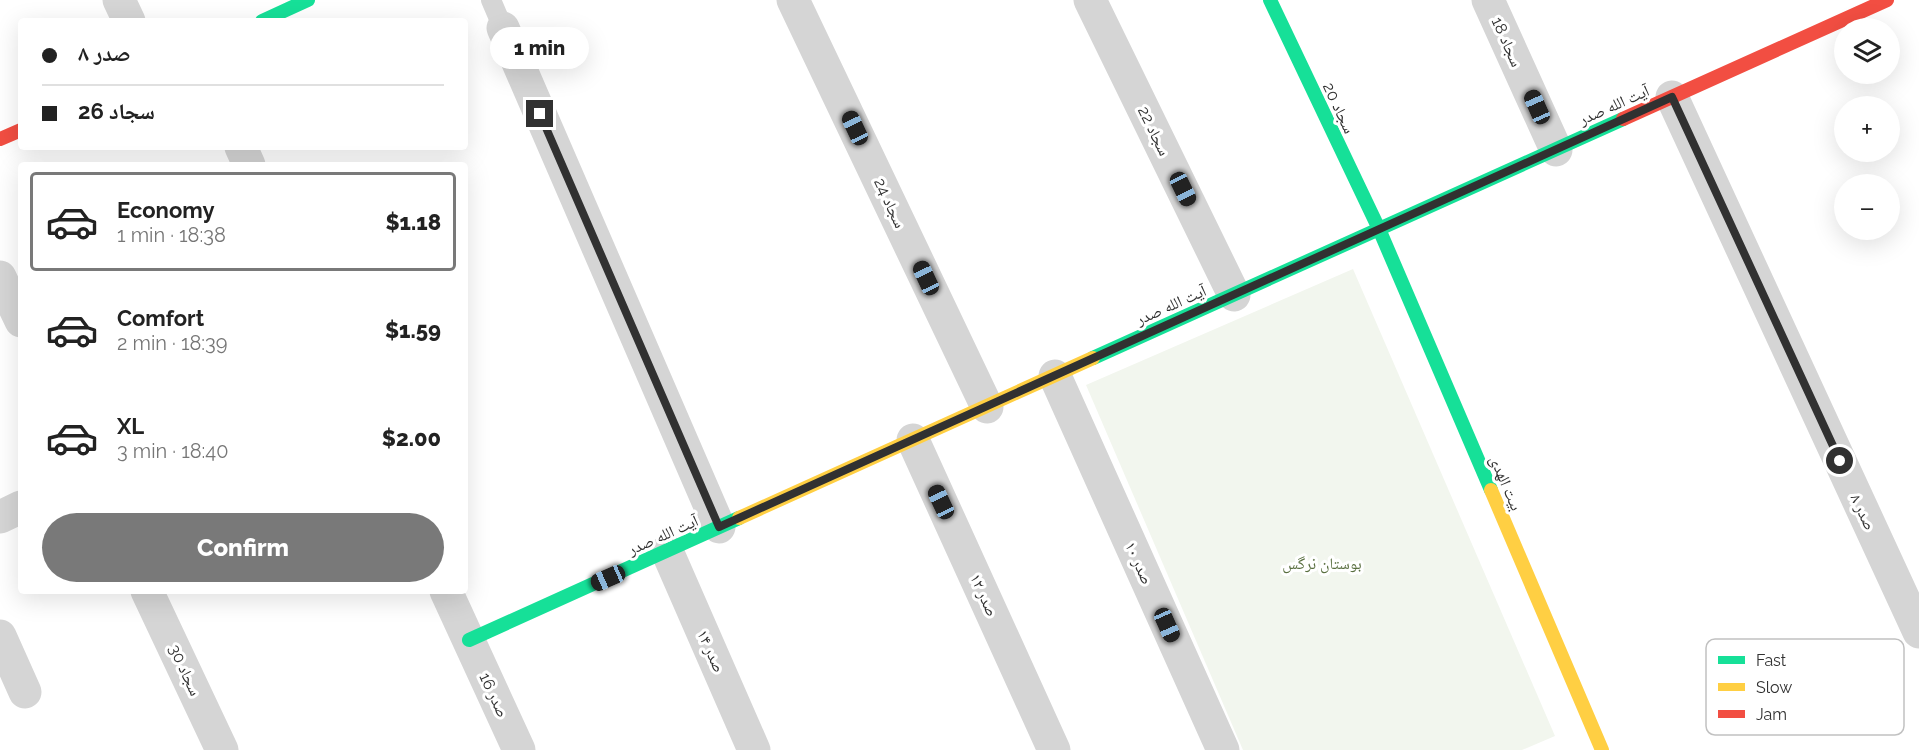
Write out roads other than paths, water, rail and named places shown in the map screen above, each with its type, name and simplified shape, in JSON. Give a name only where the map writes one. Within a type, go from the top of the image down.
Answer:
[{"type":"street","points":[[119,0],[128,18]]},
{"type":"street","points":[[269,18],[308,0]]},
{"type":"street","name":"سجاد 24","points":[[793,0],[987,407]]},
{"type":"street","name":"سجاد 22","points":[[1090,0],[1234,295]]},
{"type":"street","name":"سجاد 20","points":[[1270,0],[1379,229]]},
{"type":"street","name":"سجاد 18","points":[[1488,0],[1556,150]]},
{"type":"street","name":"آیت الله صدر","points":[[469,640],[1672,97],[1854,7],[1887,0]]},
{"type":"street","points":[[497,14],[719,527]]},
{"type":"street","name":"صدر ۸","points":[[1672,97],[1919,632]]},
{"type":"street","points":[[0,140],[18,131]]},
{"type":"street","name":"بیت الهدی","points":[[1379,229],[1602,750]]},
{"type":"street","points":[[0,276],[18,315]]},
{"type":"street","name":"صدر ۱۰","points":[[1055,376],[1223,750]]},
{"type":"street","name":"صدر ۱۲","points":[[913,440],[1054,750]]},
{"type":"street","points":[[0,517],[18,508]]},
{"type":"street","name":"صدر ۱۴","points":[[667,551],[754,750]]},
{"type":"street","name":"سجاد 30","points":[[148,594],[222,750]]},
{"type":"street","name":"صدر 16","points":[[447,594],[519,750]]},
{"type":"street","points":[[0,636],[25,692]]},
{"type":"park label","name":"بوستان نرگس","points":[[1322,563]]}]
